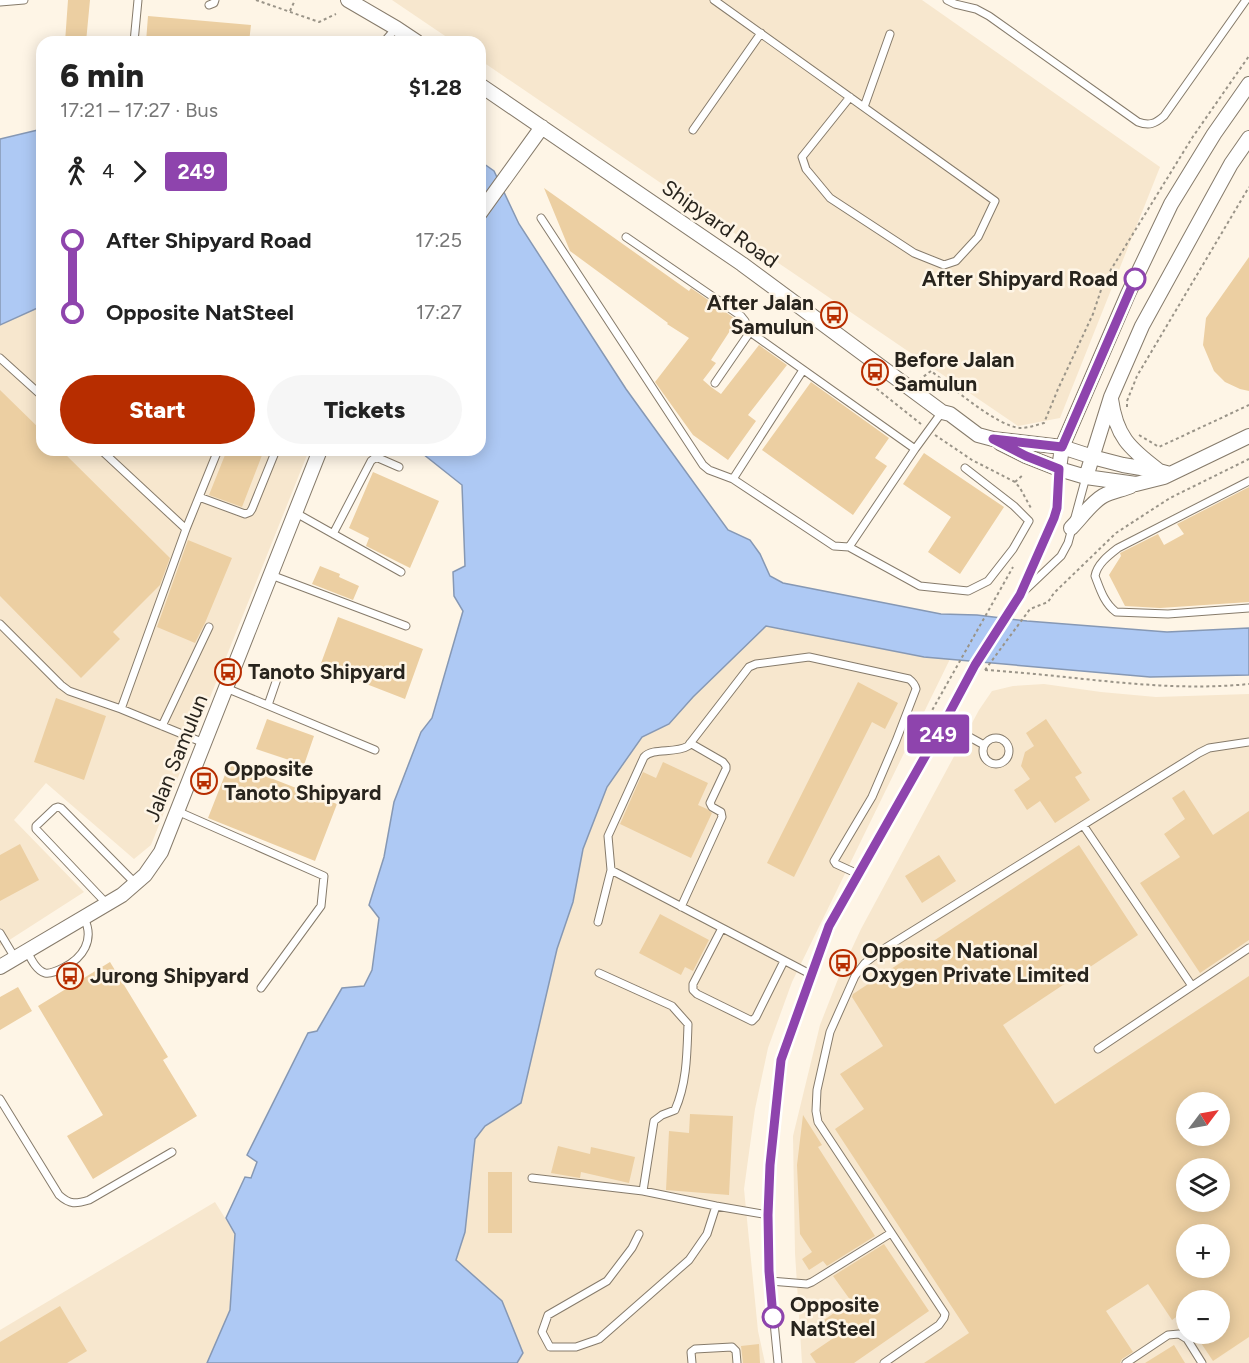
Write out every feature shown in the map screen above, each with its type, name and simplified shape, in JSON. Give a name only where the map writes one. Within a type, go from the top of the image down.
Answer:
[{"type":"street","points":[[348,0],[408,36]]},
{"type":"street","points":[[1059,469],[1062,447],[1128,294],[1171,204],[1214,134],[1249,84]]},
{"type":"street","name":"Shipyard Road","points":[[486,89],[742,264],[942,412],[950,414],[978,435],[993,439],[1062,447],[1123,465],[1165,472]]},
{"type":"street","points":[[486,205],[542,127]]},
{"type":"street","points":[[1086,477],[1111,397],[1142,326],[1226,173],[1249,138]]},
{"type":"street","points":[[1111,397],[1115,422],[1122,436],[1134,449],[1165,472]]},
{"type":"street","points":[[1071,528],[1100,497],[1164,477],[1165,472],[1249,436]]},
{"type":"street","name":"Shipyard Road","points":[[993,439],[1026,456],[1059,469],[1086,477],[1136,484]]},
{"type":"street","name":"Jalan Samulun","points":[[0,967],[122,895],[145,875],[161,852],[319,456]]},
{"type":"lane","points":[[0,2],[24,0]]},
{"type":"lane","points":[[135,36],[138,0]]},
{"type":"lane","points":[[714,0],[761,33],[995,201],[978,237],[956,261],[944,265],[914,254],[830,198],[806,169],[802,157],[850,97]]},
{"type":"lane","points":[[947,0],[976,9],[989,16],[1137,122],[1152,125],[1164,116],[1246,0]]},
{"type":"lane","points":[[389,36],[396,28]]},
{"type":"lane","points":[[693,130],[761,33]]},
{"type":"lane","points":[[864,107],[890,34]]},
{"type":"lane","points":[[541,218],[703,465],[709,470],[733,479],[834,546],[849,547],[920,586],[968,591],[988,581],[1013,549],[1029,521],[1014,506],[965,468]]},
{"type":"lane","points":[[626,237],[741,316],[750,332],[915,449]]},
{"type":"lane","points":[[715,383],[750,332]]},
{"type":"lane","points":[[0,358],[36,391]]},
{"type":"lane","points":[[733,479],[803,370]]},
{"type":"lane","points":[[849,547],[942,412]]},
{"type":"lane","points":[[107,456],[186,529]]},
{"type":"lane","points":[[121,709],[186,529],[216,456]]},
{"type":"lane","points":[[199,497],[245,514],[250,512],[273,456]]},
{"type":"lane","points":[[333,534],[371,461],[376,457],[399,467]]},
{"type":"lane","points":[[1020,595],[1054,518],[1057,508],[1059,469]]},
{"type":"lane","points":[[778,1363],[770,1281],[768,1215],[770,1165],[781,1060],[829,926],[974,667],[1008,612],[1020,595],[1060,556],[1068,543],[1086,477]]},
{"type":"lane","points":[[1249,481],[1118,548],[1097,567],[1095,576],[1110,608],[1116,612],[1168,614],[1249,608]]},
{"type":"lane","points":[[296,513],[401,572]]},
{"type":"lane","points":[[271,575],[406,626]]},
{"type":"lane","points":[[0,624],[69,691],[121,709],[204,743]]},
{"type":"lane","points":[[162,726],[209,627]]},
{"type":"lane","points":[[598,922],[611,870],[608,836],[644,757],[649,753],[680,750],[688,746],[749,667],[756,664],[809,657],[909,678],[914,682],[916,689],[872,797],[834,861],[858,874]]},
{"type":"lane","points":[[268,705],[279,673]]},
{"type":"lane","points":[[226,688],[375,750]]},
{"type":"lane","points":[[944,723],[984,744]]},
{"type":"lane","points":[[884,1363],[939,1325],[945,1314],[818,1122],[816,1111],[818,1090],[830,1032],[855,976],[865,963],[882,950],[1199,753],[1209,748],[1249,742]]},
{"type":"lane","points":[[681,907],[722,817],[721,812],[712,807],[710,803],[726,769],[723,762],[690,743]]},
{"type":"lane","points":[[107,904],[36,829],[36,826],[55,808],[61,808],[135,883]]},
{"type":"lane","points":[[177,811],[324,876],[321,906],[261,988]]},
{"type":"lane","points":[[1083,825],[1192,986]]},
{"type":"lane","points":[[611,870],[812,975]]},
{"type":"lane","points":[[0,933],[37,968],[44,973],[53,973],[72,963],[84,950],[88,931],[84,918]]},
{"type":"lane","points":[[722,928],[693,984],[693,990],[697,994],[752,1021],[784,961]]},
{"type":"lane","points":[[1098,1049],[1249,948]]},
{"type":"lane","points":[[599,973],[672,1006],[688,1024],[687,1065],[679,1100],[675,1110],[654,1121],[643,1191]]},
{"type":"lane","points":[[0,1099],[59,1195],[67,1202],[79,1203],[90,1200],[172,1152]]},
{"type":"lane","points":[[532,1178],[643,1191],[768,1215]]},
{"type":"lane","points":[[639,1234],[632,1248],[607,1281],[548,1316],[542,1332],[550,1347],[576,1347],[599,1339],[689,1260],[707,1234],[716,1206]]},
{"type":"lane","points":[[770,1281],[807,1284],[891,1233]]},
{"type":"lane","points":[[1126,1363],[1173,1334],[1179,1334],[1187,1339],[1202,1363]]},
{"type":"lane","points":[[692,1363],[691,1352],[695,1349],[732,1347],[736,1351],[737,1363]]},
{"type":"path","points":[[256,0],[319,22],[336,14]]},
{"type":"path","points":[[290,11],[295,0]]},
{"type":"path","points":[[910,388],[931,371],[1005,424],[1022,428],[1044,423],[1093,314],[1104,281],[1114,263],[1192,138],[1249,56]]},
{"type":"path","points":[[1127,410],[1127,401],[1137,376],[1249,188]]},
{"type":"path","points":[[867,357],[877,389],[972,460],[1015,482],[1034,516]]},
{"type":"path","points":[[1134,432],[1159,447],[1249,405]]},
{"type":"path","points":[[1015,482],[1023,475]]},
{"type":"path","points":[[944,723],[930,714],[1017,558]]},
{"type":"path","points":[[974,667],[1174,686],[1249,684]]},
{"type":"shaded area","points":[[392,0],[922,0],[1160,167],[1060,418],[1018,426],[486,64],[486,36],[445,36]]},
{"type":"shaded area","points":[[36,308],[36,456],[307,456],[151,845],[134,859],[46,783],[14,820],[84,892],[0,946],[0,324]]},
{"type":"shaded area","points":[[766,626],[924,657],[950,659],[792,982],[768,1048],[755,1109],[744,1189],[758,1331],[765,1363],[517,1363],[523,1353],[502,1301],[456,1260],[465,1232],[475,1139],[485,1126],[521,1103],[557,949],[573,902],[583,849],[607,787],[642,737],[669,724],[693,697]]},
{"type":"shaded area","points":[[1044,684],[1156,697],[1249,694],[1249,1363],[802,1363],[795,1253],[793,1136],[820,1025],[861,929],[979,710],[992,691],[1013,686]]},
{"type":"shaded area","points":[[215,1202],[235,1234],[230,1310],[207,1363],[0,1363],[0,1330]]},
{"type":"water","points":[[36,130],[36,309],[0,325],[0,139]]},
{"type":"water","points":[[486,165],[494,171],[519,224],[626,389],[728,530],[750,540],[760,554],[770,576],[783,583],[941,614],[977,615],[1167,632],[1249,628],[1249,675],[1150,677],[924,657],[766,626],[693,697],[669,724],[642,737],[607,787],[583,849],[573,902],[557,949],[521,1103],[485,1126],[475,1139],[465,1232],[456,1260],[502,1301],[523,1353],[517,1363],[207,1363],[230,1310],[235,1234],[226,1218],[245,1177],[251,1178],[257,1162],[247,1155],[308,1033],[317,1031],[342,988],[364,986],[372,970],[379,918],[369,905],[384,857],[394,802],[421,732],[432,718],[463,611],[454,596],[453,572],[465,566],[462,485],[426,456],[486,456]]},
{"type":"building","points":[[68,0],[90,0],[87,36],[65,36]]},
{"type":"building","points":[[148,16],[251,25],[250,36],[146,36]]},
{"type":"building","points":[[544,188],[689,291],[691,288],[737,320],[711,360],[716,363],[703,380],[711,387],[721,394],[759,345],[787,365],[748,415],[756,421],[728,460],[693,435],[655,382],[689,338],[570,251]]},
{"type":"building","points":[[1249,257],[1249,391],[1225,382],[1214,371],[1203,345],[1206,318]]},
{"type":"building","points":[[811,382],[889,438],[875,458],[887,466],[853,515],[762,450]]},
{"type":"building","points":[[0,390],[36,425],[36,456],[67,456],[170,558],[160,585],[113,632],[120,639],[81,678],[0,596]]},
{"type":"building","points":[[924,453],[1004,507],[960,574],[928,552],[951,517],[903,484]]},
{"type":"building","points":[[225,456],[262,456],[242,507],[209,495]]},
{"type":"building","points":[[373,472],[439,501],[410,568],[366,546],[369,538],[349,528]]},
{"type":"building","points":[[1249,487],[1249,602],[1160,608],[1125,606],[1109,575],[1121,556],[1120,553],[1158,534],[1164,545],[1184,534],[1177,524]]},
{"type":"building","points":[[188,540],[232,558],[195,643],[157,627]]},
{"type":"building","points":[[320,566],[340,574],[339,577],[359,586],[353,600],[312,584]]},
{"type":"building","points":[[338,617],[423,649],[405,699],[320,666]]},
{"type":"building","points":[[858,682],[898,703],[885,729],[872,722],[794,877],[767,863]]},
{"type":"building","points":[[56,698],[106,716],[84,780],[34,762]]},
{"type":"building","points":[[267,719],[314,736],[304,765],[256,749]]},
{"type":"building","points":[[1046,719],[1082,773],[1075,777],[1090,800],[1055,823],[1040,801],[1027,810],[1014,790],[1030,779],[1021,766],[1025,752],[1034,746],[1026,733]]},
{"type":"building","points":[[230,762],[337,804],[315,861],[208,818]]},
{"type":"building","points":[[663,762],[708,783],[698,805],[712,813],[691,858],[620,824],[643,772],[656,778]]},
{"type":"building","points":[[1184,790],[1213,835],[1249,811],[1249,940],[1200,973],[1140,883],[1180,857],[1164,834],[1185,819],[1172,798]]},
{"type":"building","points":[[20,844],[39,880],[0,901],[0,855]]},
{"type":"building","points":[[1079,845],[1138,935],[1003,1025],[1055,1104],[1249,976],[1249,1337],[1213,1361],[1202,1344],[1230,1344],[1230,1290],[1176,1290],[1176,1317],[1172,1320],[1148,1284],[1106,1311],[1133,1352],[1120,1363],[924,1363],[969,1333],[835,1129],[864,1109],[840,1074],[883,1046],[852,997],[853,994]]},
{"type":"building","points":[[939,855],[956,881],[922,903],[905,876]]},
{"type":"building","points":[[660,914],[709,940],[693,971],[685,967],[681,975],[639,953]]},
{"type":"building","points":[[110,962],[168,1057],[163,1060],[197,1116],[93,1179],[67,1136],[103,1115],[38,1006]]},
{"type":"building","points":[[18,987],[32,1011],[0,1030],[0,997]]},
{"type":"building","points":[[690,1114],[733,1116],[729,1195],[666,1190],[669,1131],[689,1133]]},
{"type":"building","points":[[803,1115],[822,1145],[818,1147],[875,1236],[827,1266],[823,1261],[809,1270],[802,1259],[812,1252],[800,1234],[797,1165]]},
{"type":"building","points":[[558,1146],[590,1154],[591,1147],[635,1157],[629,1183],[581,1172],[580,1178],[551,1173]]},
{"type":"building","points":[[488,1172],[512,1172],[512,1233],[488,1233]]},
{"type":"building","points":[[884,1244],[929,1311],[854,1363],[816,1363],[810,1354],[835,1337],[824,1320],[851,1301],[833,1276]]},
{"type":"building","points":[[60,1306],[87,1351],[67,1363],[0,1363],[0,1342]]},
{"type":"building","points":[[759,1344],[760,1363],[743,1363],[741,1346]]},
{"type":"building","points":[[1174,1345],[1185,1363],[1145,1363]]},
{"type":"bus line","name":"249","points":[[773,1317],[768,1215],[770,1165],[781,1060],[829,926],[975,665],[1020,595],[1057,508],[1059,469],[1026,456],[993,439],[1062,447],[1135,279]]},
{"type":"place","name":"After Shipyard Road","points":[[1135,279]]},
{"type":"place","name":"After Jalan Samulun","points":[[834,315]]},
{"type":"place","name":"Before Jalan Samulun","points":[[875,372]]},
{"type":"place","name":"Tanoto Shipyard","points":[[228,672]]},
{"type":"place","name":"Opposite Tanoto Shipyard","points":[[204,781]]},
{"type":"place","name":"Opposite National Oxygen Private Limited","points":[[843,963]]},
{"type":"place","name":"Jurong Shipyard","points":[[70,976]]},
{"type":"place","name":"Opposite NatSteel","points":[[773,1317]]}]
